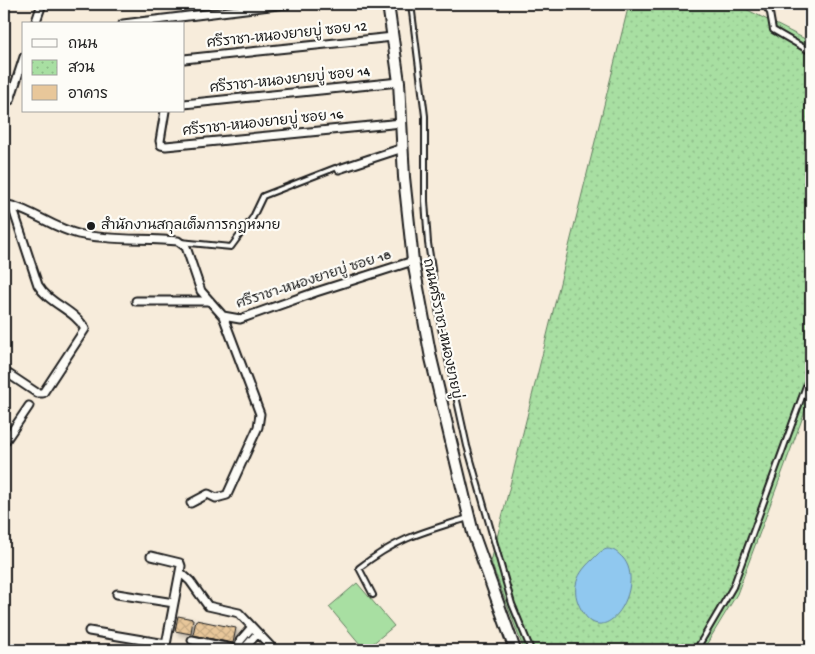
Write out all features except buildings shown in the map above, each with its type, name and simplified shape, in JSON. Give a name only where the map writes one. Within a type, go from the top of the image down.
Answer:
[{"type":"main road","name":"ถนนศรีราชา-หนองยายบู่","points":[[388,4],[399,82],[412,261],[431,358],[470,518],[515,650]]},
{"type":"street","points":[[36,22],[42,4]]},
{"type":"street","points":[[135,22],[227,7],[286,4]]},
{"type":"street","name":"ศรีราชา-หนองยายบู่ ซอย 12","points":[[185,59],[393,38]]},
{"type":"street","points":[[4,102],[10,100],[22,63]]},
{"type":"street","name":"ศรีราชา-หนองยายบู่ ซอย 14","points":[[185,104],[399,82]]},
{"type":"street","name":"ศรีราชา-หนองยายบู่ ซอย 16","points":[[165,112],[160,144],[166,146],[402,124]]},
{"type":"street","points":[[337,169],[403,148]]},
{"type":"street","points":[[4,204],[26,209],[76,234],[96,237],[178,241]]},
{"type":"street","points":[[4,371],[37,393],[43,393],[85,329],[78,319],[43,293],[12,206]]},
{"type":"street","name":"ศรีราชา-หนองยายบู่ ซอย 18","points":[[178,241],[186,246],[201,291],[223,316],[240,319],[412,261]]},
{"type":"street","points":[[136,300],[210,301]]},
{"type":"street","points":[[191,502],[208,494],[216,498],[227,495],[258,427],[260,418],[223,316]]},
{"type":"street","points":[[4,443],[29,406]]},
{"type":"street","points":[[89,631],[166,647],[180,563],[151,556]]},
{"type":"street","points":[[180,572],[190,580],[208,606],[239,613],[251,628],[274,650]]},
{"type":"street","points":[[117,594],[174,603]]},
{"type":"street","points":[[240,650],[240,641],[251,628]]},
{"type":"street","points":[[240,650],[257,634]]},
{"type":"street","points":[[192,640],[240,650]]},
{"type":"street","points":[[810,650],[811,644]]},
{"type":"lane","points":[[411,4],[425,116],[425,201],[428,243],[440,320],[467,446],[512,604],[531,650]]},
{"type":"lane","points":[[764,4],[770,13],[772,30],[811,52]]},
{"type":"lane","points":[[178,241],[231,247],[253,217],[263,196],[337,169]]},
{"type":"lane","points":[[696,650],[733,587],[811,372]]},
{"type":"lane","points":[[373,595],[360,568],[390,545],[470,518]]},
{"type":"green space","points":[[629,4],[736,4],[811,42],[811,395],[737,594],[703,650],[524,650],[491,562]]},
{"type":"green space","points":[[357,583],[394,626],[365,650],[329,607]]},
{"type":"water","points":[[607,549],[618,553],[623,558],[629,569],[630,583],[621,609],[613,619],[603,624],[594,623],[584,614],[580,606],[577,599],[576,585],[581,572],[586,566],[599,553]]},
{"type":"place","name":"สำนักงานสกุลเต็มการกฎหมาย","points":[[91,226]]}]
